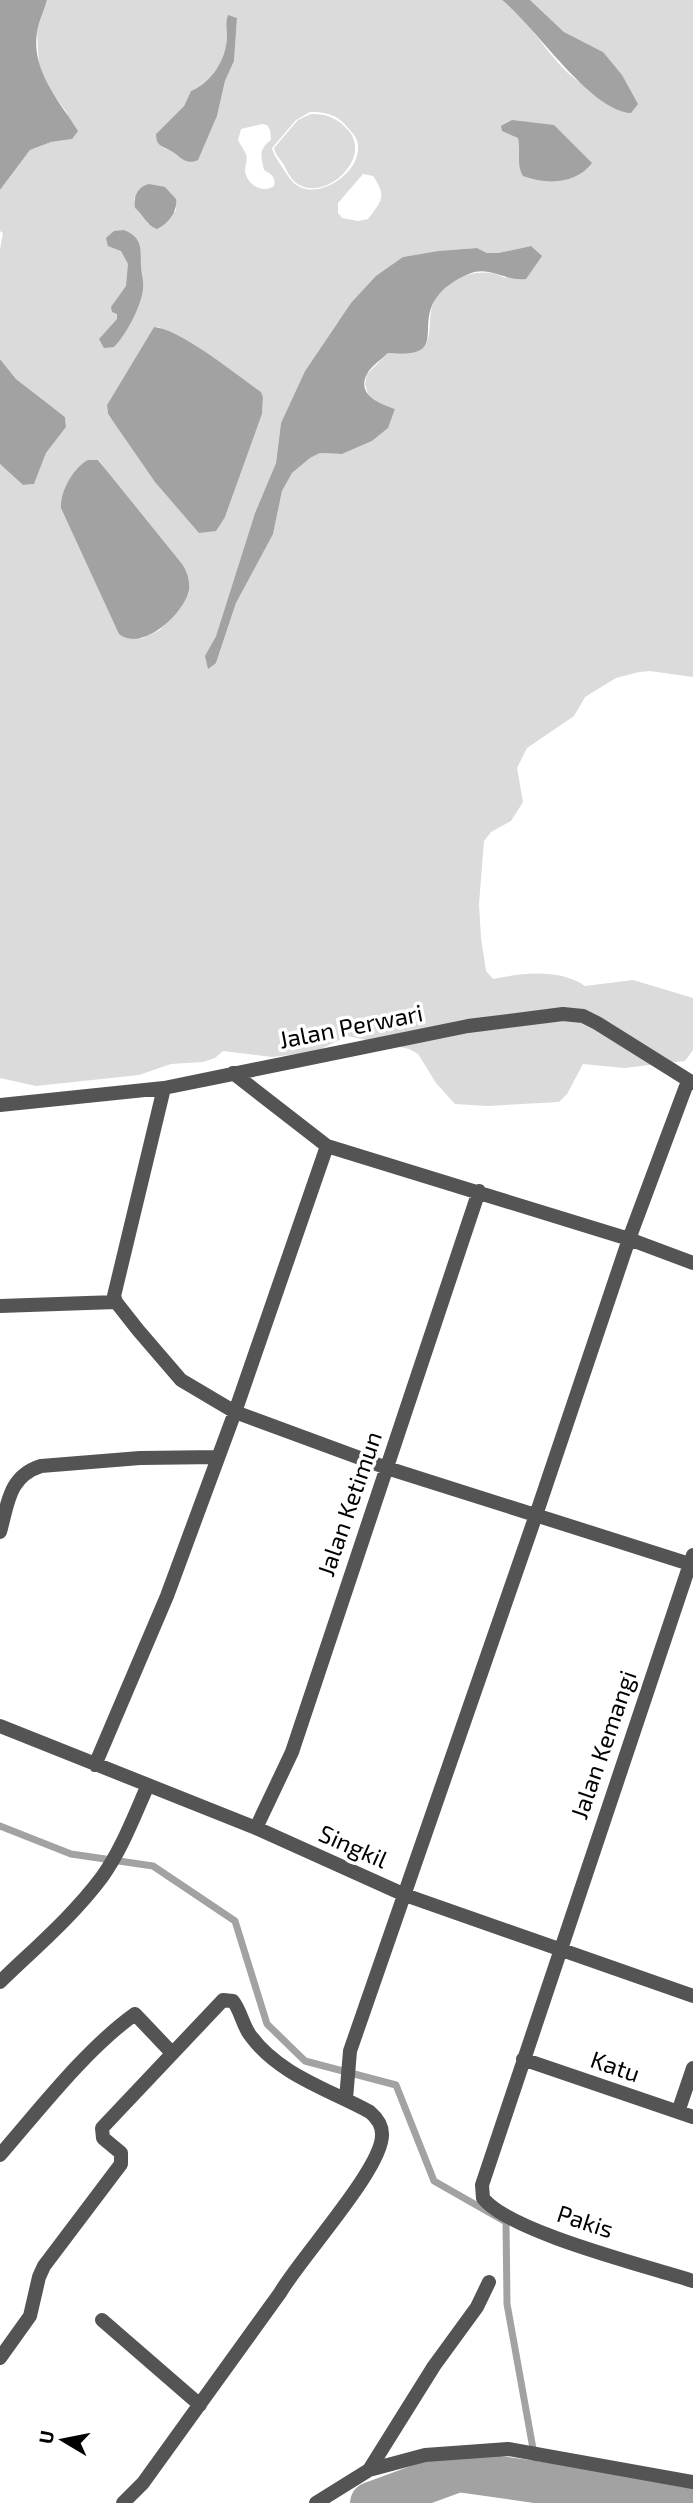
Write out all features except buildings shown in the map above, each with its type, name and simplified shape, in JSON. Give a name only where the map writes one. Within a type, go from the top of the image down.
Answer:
[{"type":"street","name":"Jalan Perwari","points":[[0,1105],[164,1087],[468,1026],[573,1014],[597,1023],[691,1082]]},
{"type":"street","points":[[233,1073],[327,1146],[629,1238],[693,1263]]},
{"type":"street","points":[[346,2092],[350,2051],[629,1238],[691,1082]]},
{"type":"street","points":[[164,1087],[115,1289],[116,1302],[181,1380],[234,1412],[387,1468],[692,1561]]},
{"type":"street","points":[[95,1765],[167,1596],[327,1146]]},
{"type":"street","name":"Jalan Ketimun","points":[[256,1828],[292,1752],[479,1191]]},
{"type":"street","points":[[0,1306],[116,1302]]},
{"type":"street","points":[[0,1531],[5,1493],[27,1470],[41,1466],[140,1458],[218,1457]]},
{"type":"street","name":"Jalan Kemangi","points":[[482,2185],[559,1949],[692,1561]]},
{"type":"street","name":"Singkil","points":[[0,1726],[256,1828],[405,1895],[693,1996]]},
{"type":"street","points":[[0,1982],[79,1905],[104,1874],[125,1838],[148,1785]]},
{"type":"street","points":[[0,2358],[30,2316],[38,2277],[48,2259],[121,2164],[121,2153],[103,2138],[102,2128],[223,2000],[233,2001],[249,2034],[275,2062],[294,2075],[346,2092],[378,2119],[382,2133],[380,2148],[364,2178],[291,2273],[280,2293],[143,2483],[123,2503]]},
{"type":"street","points":[[0,2155],[81,2064],[117,2027],[135,2014],[172,2053]]},
{"type":"street","name":"Katu","points":[[523,2059],[693,2117]]},
{"type":"street","points":[[678,2112],[693,2068]]},
{"type":"street","name":"Pakis","points":[[482,2185],[482,2198],[498,2212],[549,2235],[693,2281]]},
{"type":"street","points":[[369,2470],[434,2366],[477,2307],[489,2283]]},
{"type":"street","points":[[102,2320],[200,2405]]},
{"type":"street","points":[[316,2503],[369,2470],[425,2455],[508,2449],[693,2482]]},
{"type":"shaded area","points":[[0,0],[47,0],[37,32],[38,60],[48,85],[78,131],[72,139],[51,142],[30,150],[0,190]]},
{"type":"shaded area","points":[[47,0],[502,0],[523,20],[570,75],[594,90],[638,104],[603,52],[564,32],[530,0],[693,0],[693,677],[650,671],[616,678],[585,697],[574,716],[527,748],[517,768],[523,802],[511,821],[491,832],[484,841],[479,904],[486,971],[493,979],[552,974],[575,980],[585,986],[633,980],[693,998],[693,1050],[685,1061],[624,1068],[583,1064],[567,1094],[559,1102],[488,1106],[455,1104],[436,1083],[418,1054],[409,1049],[347,1036],[317,1051],[272,1057],[223,1051],[215,1058],[203,1062],[171,1064],[139,1075],[36,1086],[0,1078],[0,464],[23,485],[34,484],[46,453],[66,427],[65,417],[16,379],[0,359],[0,249],[3,233],[0,231],[0,190],[30,150],[51,142],[72,139],[67,113],[48,86],[39,67],[37,31]],"holes":[[[228,16],[237,18],[234,61],[225,81],[217,116],[202,150],[173,151],[161,146],[156,134],[184,106],[191,91],[205,82],[221,63],[226,47]],[[310,112],[336,117],[355,136],[358,146],[357,156],[346,173],[329,186],[319,189],[300,187],[292,181],[272,148],[296,120]],[[267,125],[271,140],[262,150],[261,157],[264,170],[273,176],[274,186],[265,189],[252,184],[246,176],[246,154],[238,140],[241,129]],[[363,174],[373,176],[380,189],[381,198],[368,219],[358,221],[342,218],[338,213],[338,203]],[[134,198],[176,199],[176,211],[148,224],[143,214],[135,208]],[[531,246],[505,278],[485,272],[475,273],[447,286],[434,302],[428,339],[421,349],[414,353],[388,353],[367,374],[365,384],[375,403],[395,409],[388,427],[372,441],[342,454],[320,453],[292,473],[282,491],[273,533],[236,603],[216,663],[208,651],[216,636],[255,513],[276,463],[281,423],[305,371],[338,322],[403,257],[477,248],[487,253]],[[154,327],[159,327],[261,392],[263,397],[262,414],[225,517],[108,415],[107,405]],[[88,460],[99,460],[189,592],[160,630],[141,639]]]},
{"type":"shaded area","points":[[502,0],[530,0],[564,32],[603,52],[622,75],[638,104],[631,113],[598,98]]},
{"type":"shaded area","points":[[228,15],[237,18],[234,61],[225,81],[217,116],[198,160],[186,161],[160,145],[156,134],[184,106],[191,91],[205,82],[221,62],[226,46]]},
{"type":"shaded area","points":[[311,114],[336,120],[349,131],[355,142],[354,155],[341,176],[330,184],[317,188],[305,187],[294,181],[274,148],[298,120]]},
{"type":"shaded area","points":[[512,120],[554,125],[592,163],[578,175],[561,181],[542,181],[523,176],[518,138],[502,131],[501,126]]},
{"type":"shaded area","points":[[149,184],[165,187],[176,199],[171,217],[157,229],[135,208],[137,193]]},
{"type":"shaded area","points":[[124,230],[135,237],[140,245],[142,295],[137,311],[123,335],[114,347],[104,348],[99,339],[117,319],[117,314],[112,312],[111,307],[126,286],[128,264],[121,251],[108,246],[106,238],[114,231]]},
{"type":"shaded area","points":[[531,246],[542,256],[526,279],[484,271],[454,281],[435,300],[430,311],[424,346],[407,354],[388,353],[369,371],[364,381],[367,393],[371,398],[395,409],[388,428],[372,441],[342,454],[320,453],[292,473],[282,491],[273,534],[236,603],[216,663],[208,669],[205,656],[216,636],[255,513],[276,463],[281,423],[305,371],[351,303],[376,276],[403,257],[477,248],[487,253],[498,253]]},
{"type":"shaded area","points":[[154,327],[165,329],[193,344],[261,392],[263,397],[262,414],[225,517],[216,531],[199,533],[155,482],[108,414],[107,405]]},
{"type":"shaded area","points":[[0,359],[16,379],[65,417],[66,427],[46,453],[34,484],[23,485],[0,464]]},
{"type":"shaded area","points":[[88,460],[98,460],[182,564],[188,576],[189,590],[180,609],[162,627],[140,638],[119,634],[61,508],[68,481]]},
{"type":"waterway","points":[[0,1826],[71,1854],[153,1866],[235,1921],[267,2024],[305,2061],[396,2085],[434,2181],[506,2222],[507,2304],[539,2482]]},
{"type":"waterway","points":[[371,2503],[458,2471],[683,2503]]}]
